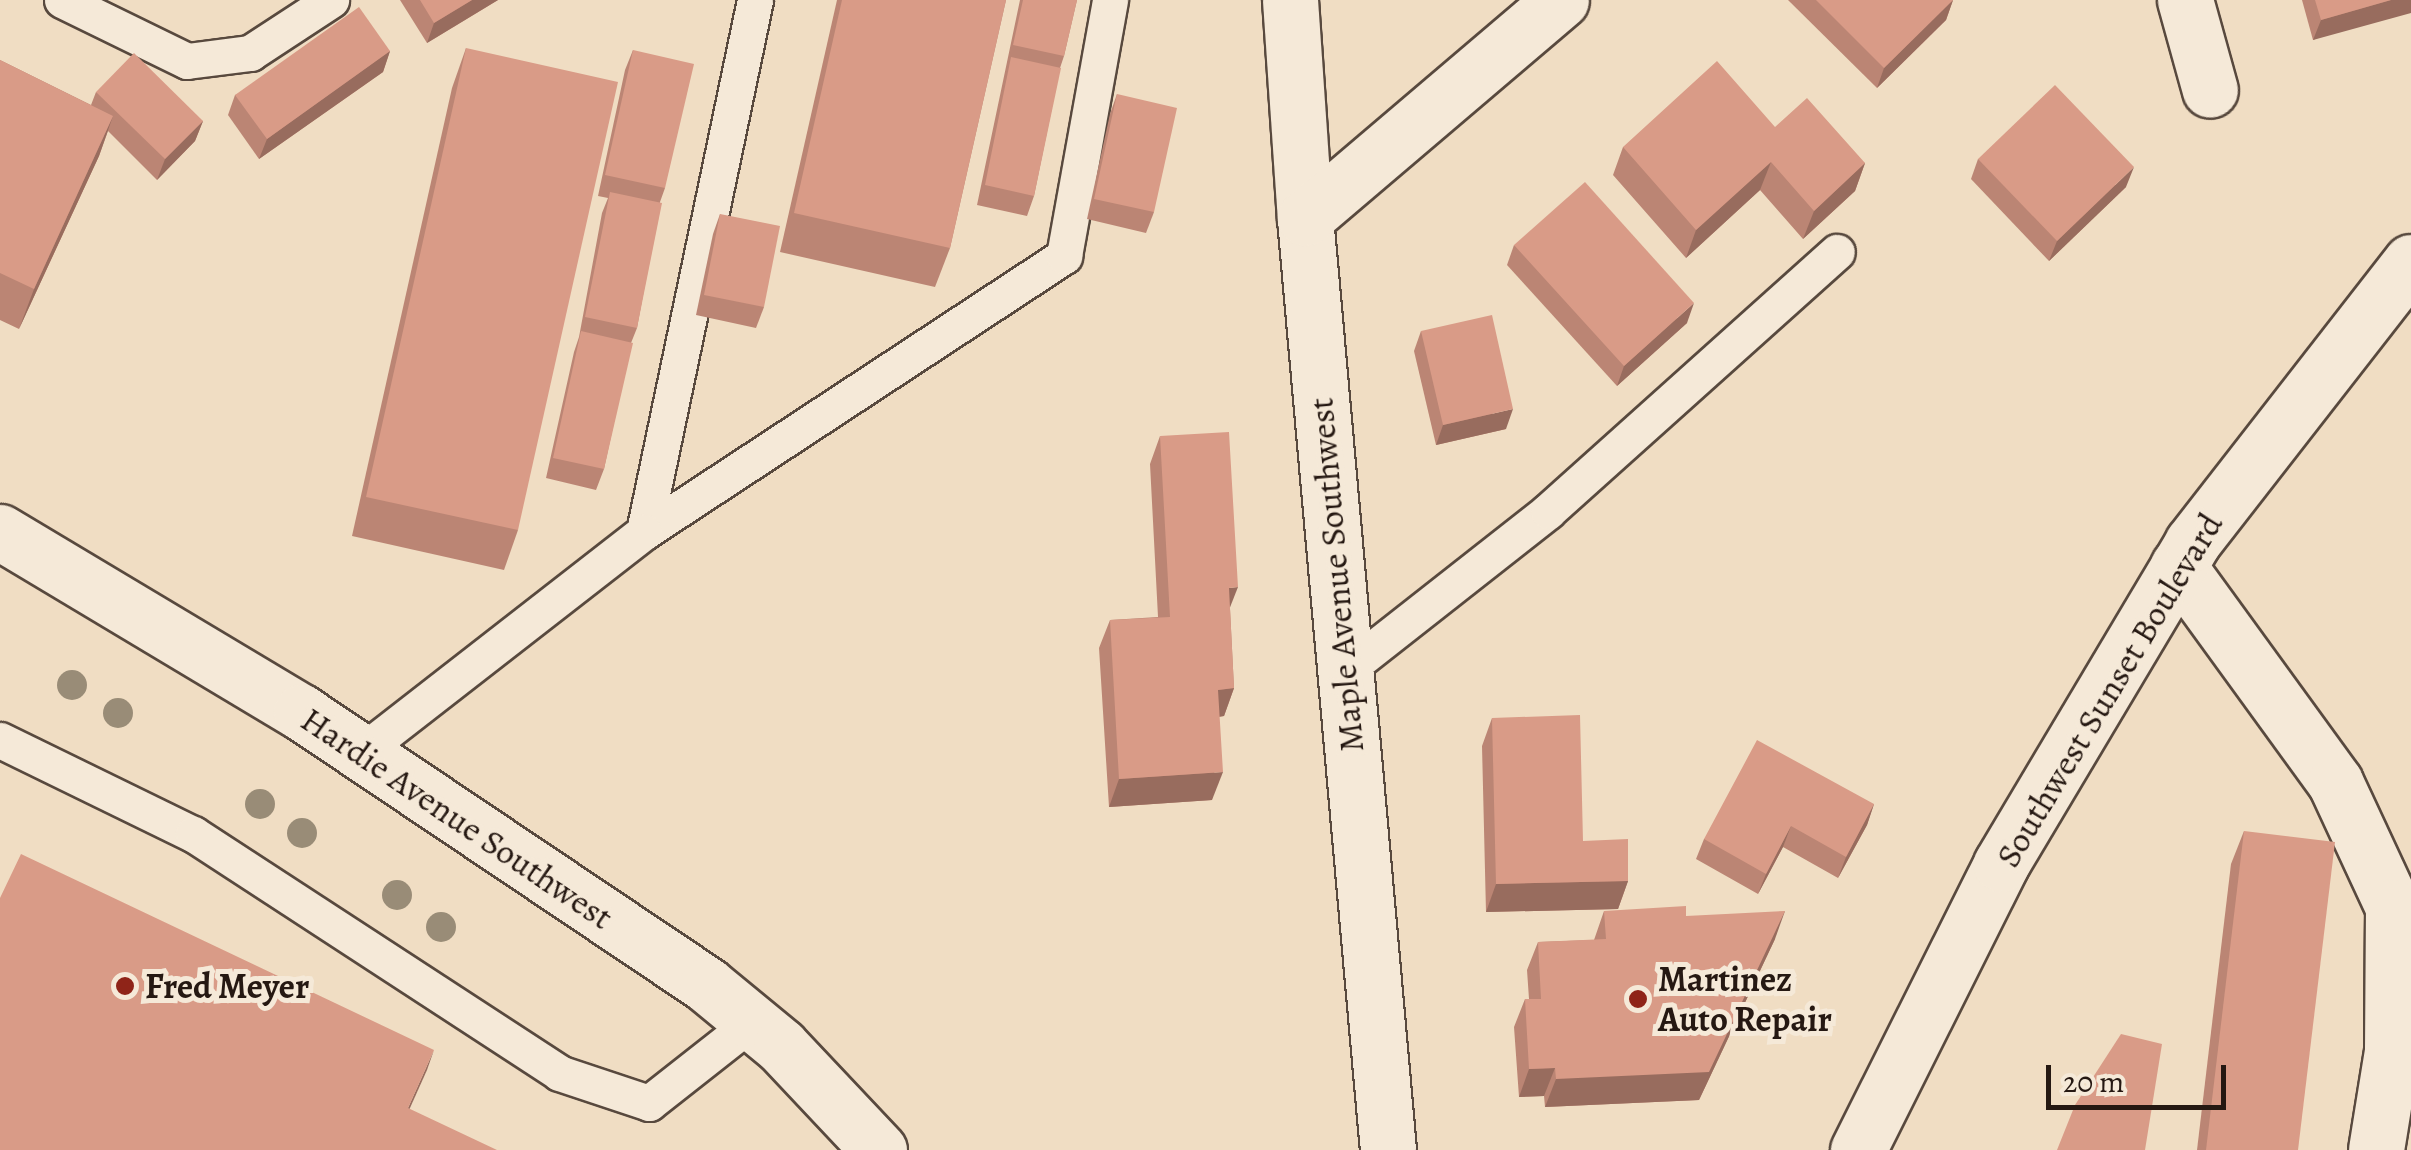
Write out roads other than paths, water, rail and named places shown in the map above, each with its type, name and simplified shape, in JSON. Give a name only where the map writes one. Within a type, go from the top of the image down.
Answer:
[{"type":"street","name":"Maple Avenue Southwest","points":[[1290,0],[1305,218],[1388,1150]]},
{"type":"street","points":[[1305,218],[1561,0]]},
{"type":"street","points":[[2185,0],[2210,90]]},
{"type":"street","name":"Southwest Sunset Boulevard","points":[[1858,1150],[2001,864],[2178,566],[2411,262]]},
{"type":"street","name":"Hardie Avenue Southwest","points":[[0,532],[360,752],[707,985],[850,1114],[879,1150]]},
{"type":"street","points":[[2178,566],[2335,782],[2393,908],[2392,1051],[2376,1150]]},
{"type":"lane","points":[[62,0],[187,62],[250,53],[331,0]]},
{"type":"lane","points":[[644,532],[755,0]]},
{"type":"lane","points":[[360,752],[644,532],[1064,256],[1110,0]]},
{"type":"lane","points":[[1345,671],[1548,510],[1837,252]]},
{"type":"lane","points":[[0,740],[193,834],[560,1073],[649,1103],[752,1022]]},
{"type":"place","name":"Fred Meyer","points":[[125,986]]},
{"type":"place","name":"Martinez Auto Repair","points":[[1638,999]]}]
